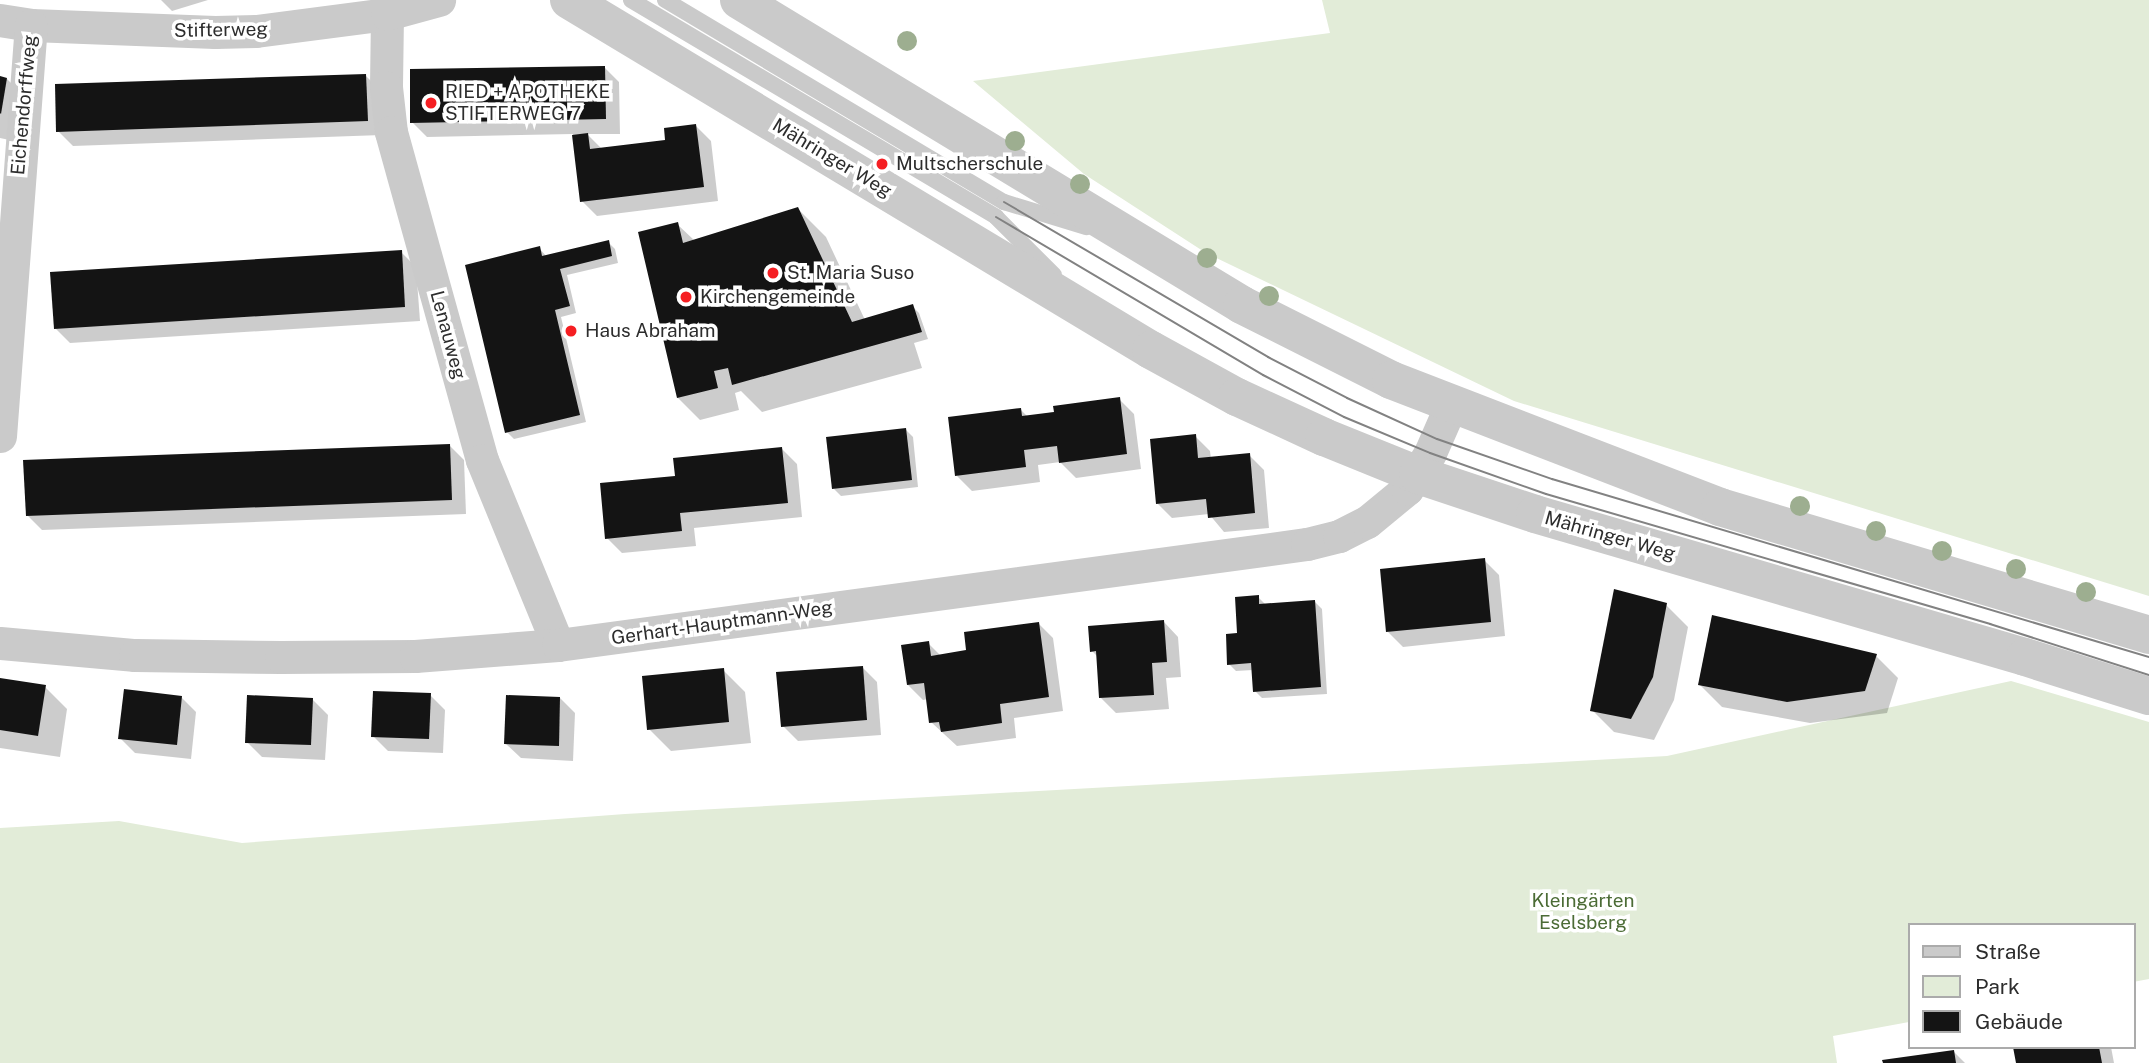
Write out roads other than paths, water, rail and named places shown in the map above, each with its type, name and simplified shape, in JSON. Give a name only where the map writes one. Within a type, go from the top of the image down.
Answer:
[{"type":"street","name":"Stifterweg","points":[[15,22],[215,32],[298,27],[387,14],[439,0]]},
{"type":"street","name":"Mähringer Weg","points":[[569,0],[1095,316],[1237,397],[1324,438],[1418,475],[1535,514],[2025,657],[2149,696]]},
{"type":"street","points":[[739,0],[1135,242],[1302,338],[1451,405],[1720,507],[2149,635]]},
{"type":"street","name":"Lenauweg","points":[[387,14],[386,87],[391,132],[482,460],[558,645]]},
{"type":"street","name":"Eichendorffweg","points":[[0,436],[15,22]]},
{"type":"street","name":"Gerhart-Hauptmann-Weg","points":[[0,643],[135,655],[415,656],[558,645],[1307,544],[1339,536],[1367,522],[1396,500],[1418,475],[1451,405]]},
{"type":"lane","points":[[631,0],[1000,210],[1135,242]]},
{"type":"lane","points":[[665,0],[1000,210]]},
{"type":"lane","name":"Mähringer Weg","points":[[1000,210],[1095,316]]},
{"type":"tram line","points":[[1004,202],[1268,357],[1347,398],[1437,439],[1552,479],[2149,657]]},
{"type":"tram line","points":[[996,217],[1263,375],[1344,417],[1430,453],[1546,494],[1990,624],[2149,675]]},
{"type":"place","name":"RIED + APOTHEKE STIFTERWEG 7","points":[[431,103]]},
{"type":"place","name":"Multscherschule","points":[[882,164]]},
{"type":"place","name":"St. Maria Suso","points":[[773,273]]},
{"type":"place","name":"Kirchengemeinde","points":[[686,297]]},
{"type":"place","name":"Haus Abraham","points":[[571,331]]},
{"type":"park label","name":"Kleingärten Eselsberg","points":[[1583,912]]}]
